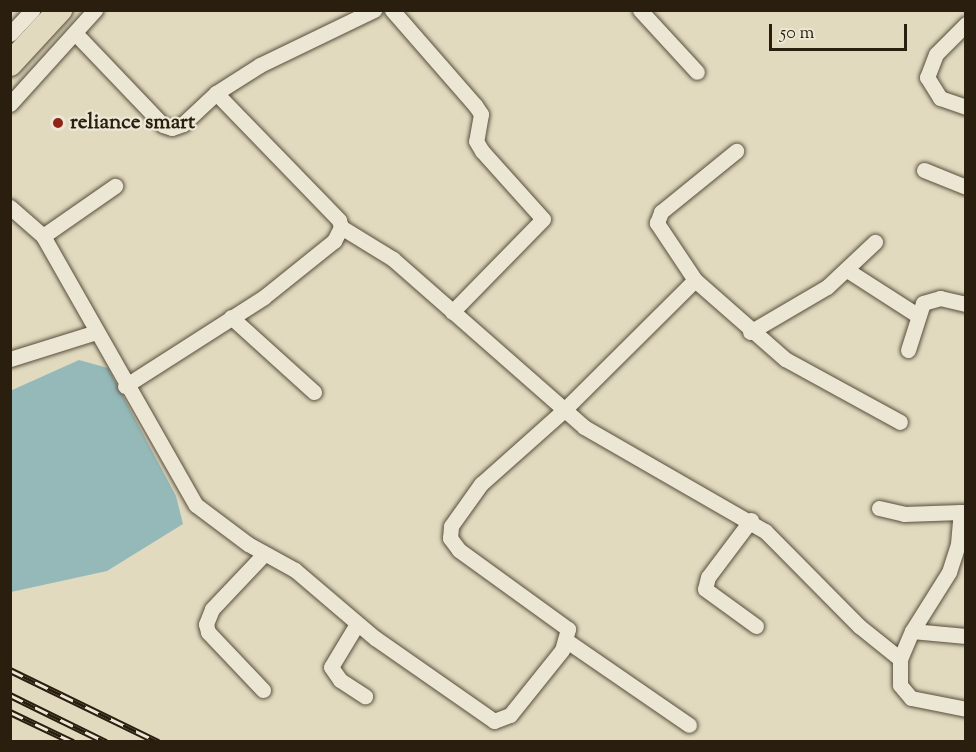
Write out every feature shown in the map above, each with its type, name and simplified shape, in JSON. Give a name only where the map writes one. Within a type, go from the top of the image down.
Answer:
[{"type":"main road","points":[[10,64],[60,10]]},
{"type":"street","points":[[10,34],[33,10]]},
{"type":"street","points":[[10,104],[95,10]]},
{"type":"street","points":[[75,33],[163,125],[172,128],[183,124],[216,93],[260,65],[374,10]]},
{"type":"street","points":[[640,10],[697,72]]},
{"type":"street","points":[[400,13],[475,105],[480,114],[476,141],[482,151],[543,219],[452,312]]},
{"type":"street","points":[[966,24],[936,54],[927,76],[931,90],[940,98],[966,107]]},
{"type":"street","points":[[216,93],[339,220],[341,227],[393,259],[563,411],[605,441],[751,520],[859,626],[900,659]]},
{"type":"street","points":[[736,151],[661,212],[657,223],[695,280],[750,332],[785,359],[900,422]]},
{"type":"street","points":[[924,170],[966,187]]},
{"type":"street","points":[[42,236],[115,186]]},
{"type":"street","points":[[10,207],[42,236],[125,386],[196,505],[264,554],[295,570],[357,624],[494,721],[510,715],[567,641],[568,629],[561,621],[459,550],[450,538],[451,526],[469,497],[563,411],[695,280]]},
{"type":"street","points":[[125,386],[282,283],[334,241],[341,227]]},
{"type":"street","points":[[750,332],[803,303],[847,270],[875,242]]},
{"type":"street","points":[[847,270],[917,315]]},
{"type":"street","points":[[908,350],[917,315],[930,298],[966,304]]},
{"type":"street","points":[[231,316],[314,392]]},
{"type":"street","points":[[10,359],[96,332]]},
{"type":"street","points":[[879,508],[904,514],[963,512],[960,559],[912,631],[900,659],[900,685],[911,698],[966,709]]},
{"type":"street","points":[[751,520],[708,577],[705,589],[756,626]]},
{"type":"street","points":[[263,690],[208,632],[206,624],[212,609],[264,554]]},
{"type":"street","points":[[357,624],[331,667],[340,680],[365,696]]},
{"type":"street","points":[[912,631],[966,636]]},
{"type":"street","points":[[567,641],[689,725]]},
{"type":"water","points":[[79,360],[108,368],[176,496],[183,524],[107,571],[11,592],[10,391]]},
{"type":"railway","points":[[10,670],[158,742]]},
{"type":"railway","points":[[10,695],[106,742]]},
{"type":"railway","points":[[10,712],[73,742]]},
{"type":"place","name":"reliance smart","points":[[58,123]]}]
